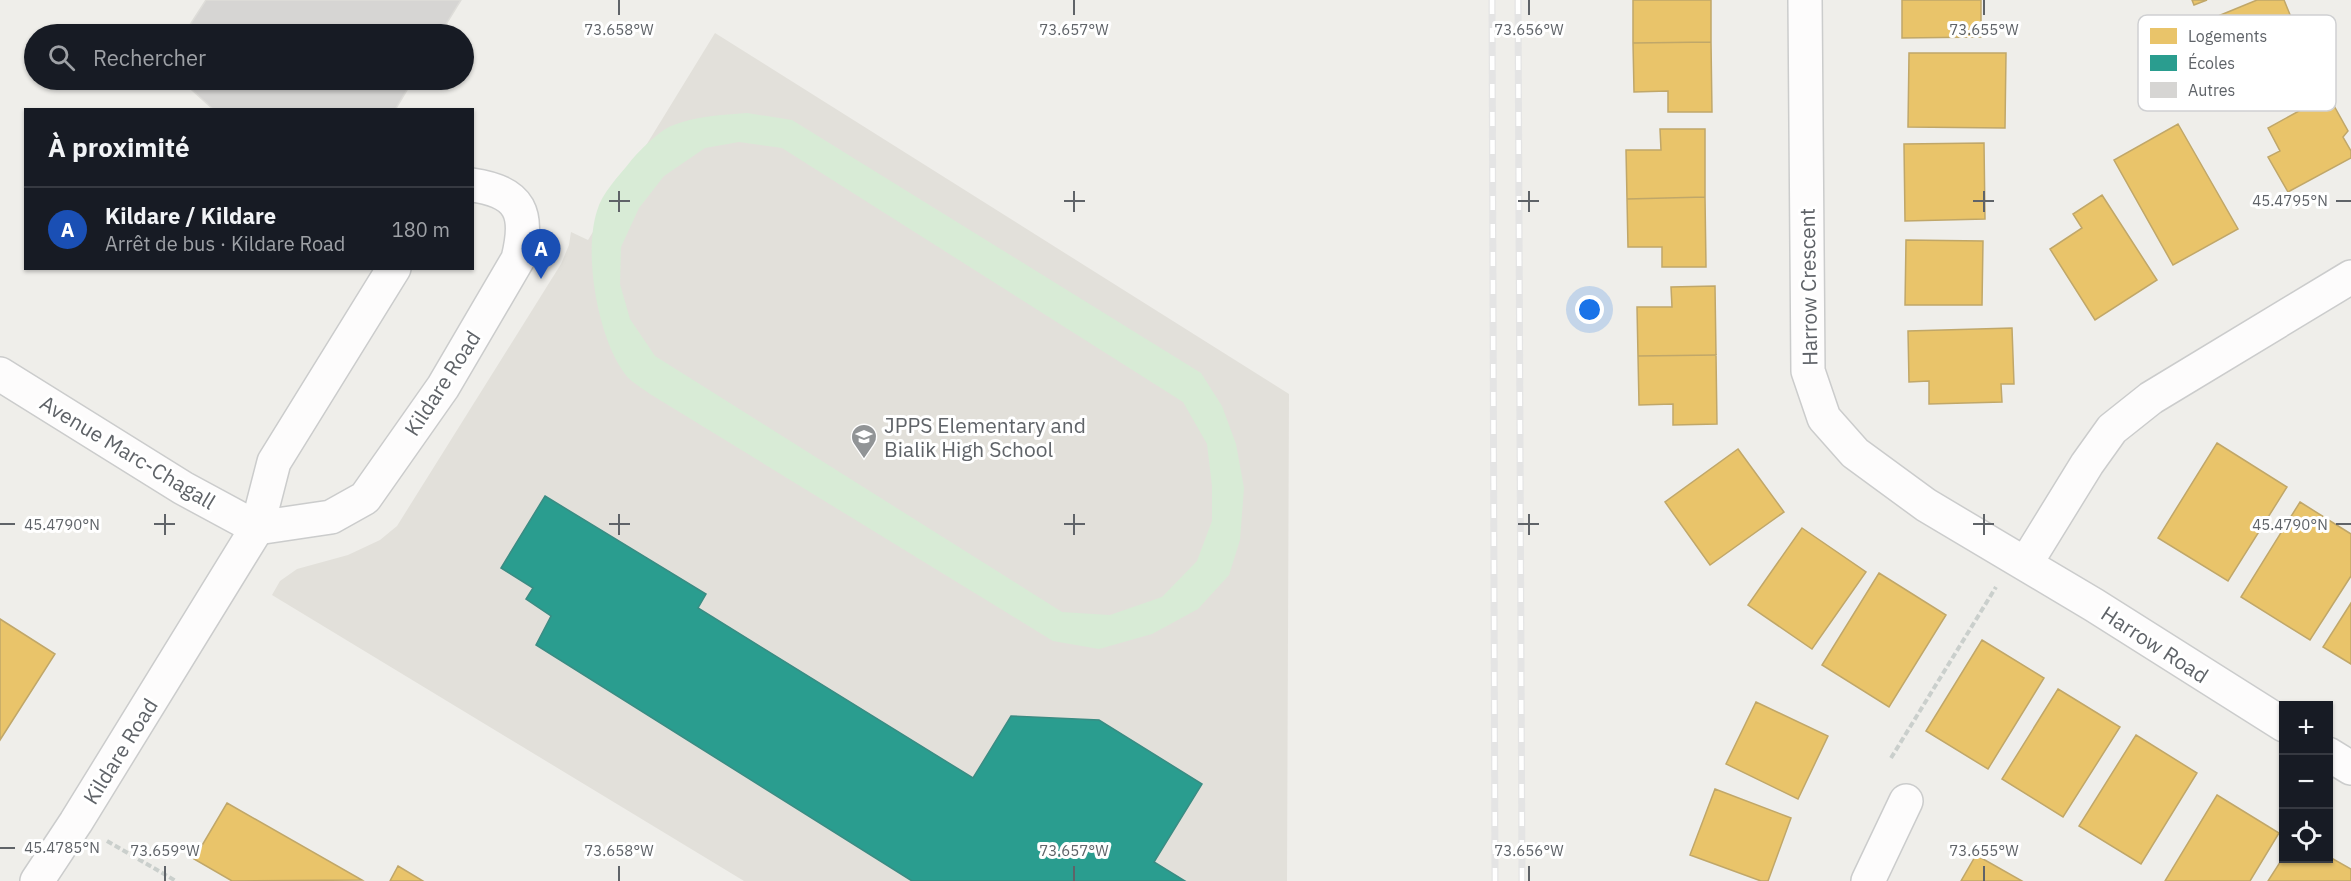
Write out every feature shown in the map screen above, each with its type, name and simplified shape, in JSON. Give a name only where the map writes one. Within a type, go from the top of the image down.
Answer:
[{"type":"street","name":"Harrow Crescent","points":[[1805,0],[1808,371],[1824,418],[1856,453],[1926,505],[2026,563]]},
{"type":"street","name":"Kildare Road","points":[[257,528],[331,517],[365,498],[442,387],[518,259],[524,236],[522,215],[511,199],[492,188],[474,184]]},
{"type":"street","name":"Kildare Road","points":[[37,881],[76,822],[257,528],[274,462],[393,270]]},
{"type":"street","points":[[2026,563],[2087,464],[2112,429],[2151,398],[2351,277]]},
{"type":"street","name":"Avenue Marc-Chagall","points":[[0,374],[183,488],[257,528]]},
{"type":"street","name":"Harrow Road","points":[[2026,563],[2279,722]]},
{"type":"street","points":[[2330,755],[2351,768]]},
{"type":"street","points":[[1868,881],[1906,801]]},
{"type":"path","points":[[1891,758],[1998,584]]},
{"type":"path","points":[[76,822],[176,881]]},
{"type":"shaded area","name":"JPPS Elementary and Bialik High School","points":[[715,33],[1289,394],[1287,881],[744,881],[272,595],[280,581],[297,569],[348,555],[380,540],[397,526],[561,264],[569,245],[571,232],[588,240]]},
{"type":"green space","points":[[747,113],[792,120],[1201,373],[1222,406],[1236,444],[1244,488],[1240,540],[1229,575],[1198,609],[1152,634],[1099,649],[1053,641],[650,394],[627,377],[607,339],[596,295],[592,250],[593,229],[599,204],[611,185],[634,158],[666,129],[699,118]],"holes":[[[739,142],[782,148],[1183,402],[1207,444],[1212,486],[1212,521],[1197,561],[1162,597],[1110,615],[1062,612],[655,356],[630,319],[620,284],[621,247],[639,208],[664,176],[705,148]]]},
{"type":"building: Logements","points":[[1633,0],[1711,0],[1711,42],[1633,43]]},
{"type":"building: Logements","points":[[1902,0],[1981,0],[1981,37],[1902,38]]},
{"type":"building: Logements","points":[[2192,0],[2207,0],[2194,5]]},
{"type":"building: Logements","points":[[2257,0],[2284,0],[2290,15],[2221,15]]},
{"type":"building: Logements","points":[[1711,42],[1712,112],[1668,112],[1668,91],[1634,92],[1633,43]]},
{"type":"building: Logements","points":[[1909,53],[2006,53],[2005,128],[1908,127]]},
{"type":"building: Logements","points":[[2336,109],[2348,131],[2343,137],[2351,151],[2351,158],[2288,192],[2268,157],[2280,151],[2268,128],[2299,111]]},
{"type":"building: Logements","points":[[2178,124],[2238,229],[2173,265],[2114,160]]},
{"type":"building: Logements","points":[[1660,129],[1705,129],[1705,197],[1627,199],[1626,150],[1661,150]]},
{"type":"building: Logements","points":[[1984,143],[1985,219],[1905,221],[1904,144]]},
{"type":"building: Logements","points":[[2102,195],[2157,280],[2095,320],[2050,249],[2082,228],[2073,214]]},
{"type":"building: Logements","points":[[1705,197],[1706,267],[1662,267],[1662,247],[1628,247],[1627,199]]},
{"type":"building: Logements","points":[[1906,240],[1983,241],[1982,305],[1905,305]]},
{"type":"building: Logements","points":[[1715,286],[1716,355],[1638,356],[1637,307],[1672,307],[1671,287]]},
{"type":"building: Logements","points":[[2012,328],[2014,384],[2001,384],[2002,402],[1929,404],[1929,381],[1909,382],[1908,331]]},
{"type":"building: Logements","points":[[1716,355],[1717,424],[1673,425],[1673,404],[1639,405],[1638,356]]},
{"type":"building: Logements","points":[[2217,443],[2287,487],[2228,581],[2158,538]]},
{"type":"building: Logements","points":[[1738,449],[1784,512],[1710,565],[1665,502]]},
{"type":"building: Logements","points":[[2300,502],[2351,534],[2351,576],[2310,640],[2241,597]]},
{"type":"building: Logements","points":[[1802,528],[1866,572],[1812,649],[1748,605]]},
{"type":"building: Logements","points":[[1879,573],[1946,615],[1889,707],[1822,665]]},
{"type":"building: Logements","points":[[2351,603],[2351,664],[2323,647]]},
{"type":"building: Logements","points":[[0,619],[55,654],[0,740]]},
{"type":"building: Logements","points":[[1982,640],[2044,678],[1988,769],[1926,731]]},
{"type":"building: Logements","points":[[2058,689],[2120,727],[2063,817],[2002,779]]},
{"type":"building: Logements","points":[[1756,702],[1828,736],[1798,799],[1726,764]]},
{"type":"building: Logements","points":[[2136,735],[2197,773],[2141,864],[2079,826]]},
{"type":"building: Logements","points":[[1715,789],[1791,818],[1768,881],[1761,881],[1690,855]]},
{"type":"building: Logements","points":[[2217,795],[2279,833],[2250,881],[2165,881]]},
{"type":"building: Logements","points":[[227,803],[362,880],[232,881],[194,859]]},
{"type":"building: Logements","points":[[1976,855],[2022,881],[1961,881]]},
{"type":"building: Logements","points":[[2333,859],[2351,869],[2351,881],[2268,881],[2280,863],[2333,863]]},
{"type":"building: Logements","points":[[398,866],[423,881],[390,881]]},
{"type":"building: Écoles","points":[[545,496],[706,594],[698,608],[973,778],[1011,716],[1099,720],[1202,784],[1154,862],[1185,881],[912,881],[536,645],[551,616],[526,599],[533,588],[501,568]]},
{"type":"building: Autres","points":[[206,0],[461,0],[446,24],[190,24]]},
{"type":"building: Autres","points":[[192,90],[407,90],[396,108],[212,108]]},
{"type":"railway","points":[[1492,0],[1495,881]]},
{"type":"railway","points":[[1518,0],[1522,881]]},
{"type":"place","name":"Kildare / Kildare","points":[[541,279]]},
{"type":"place","name":"JPPS Elementary and Bialik High School","points":[[864,460]]}]
